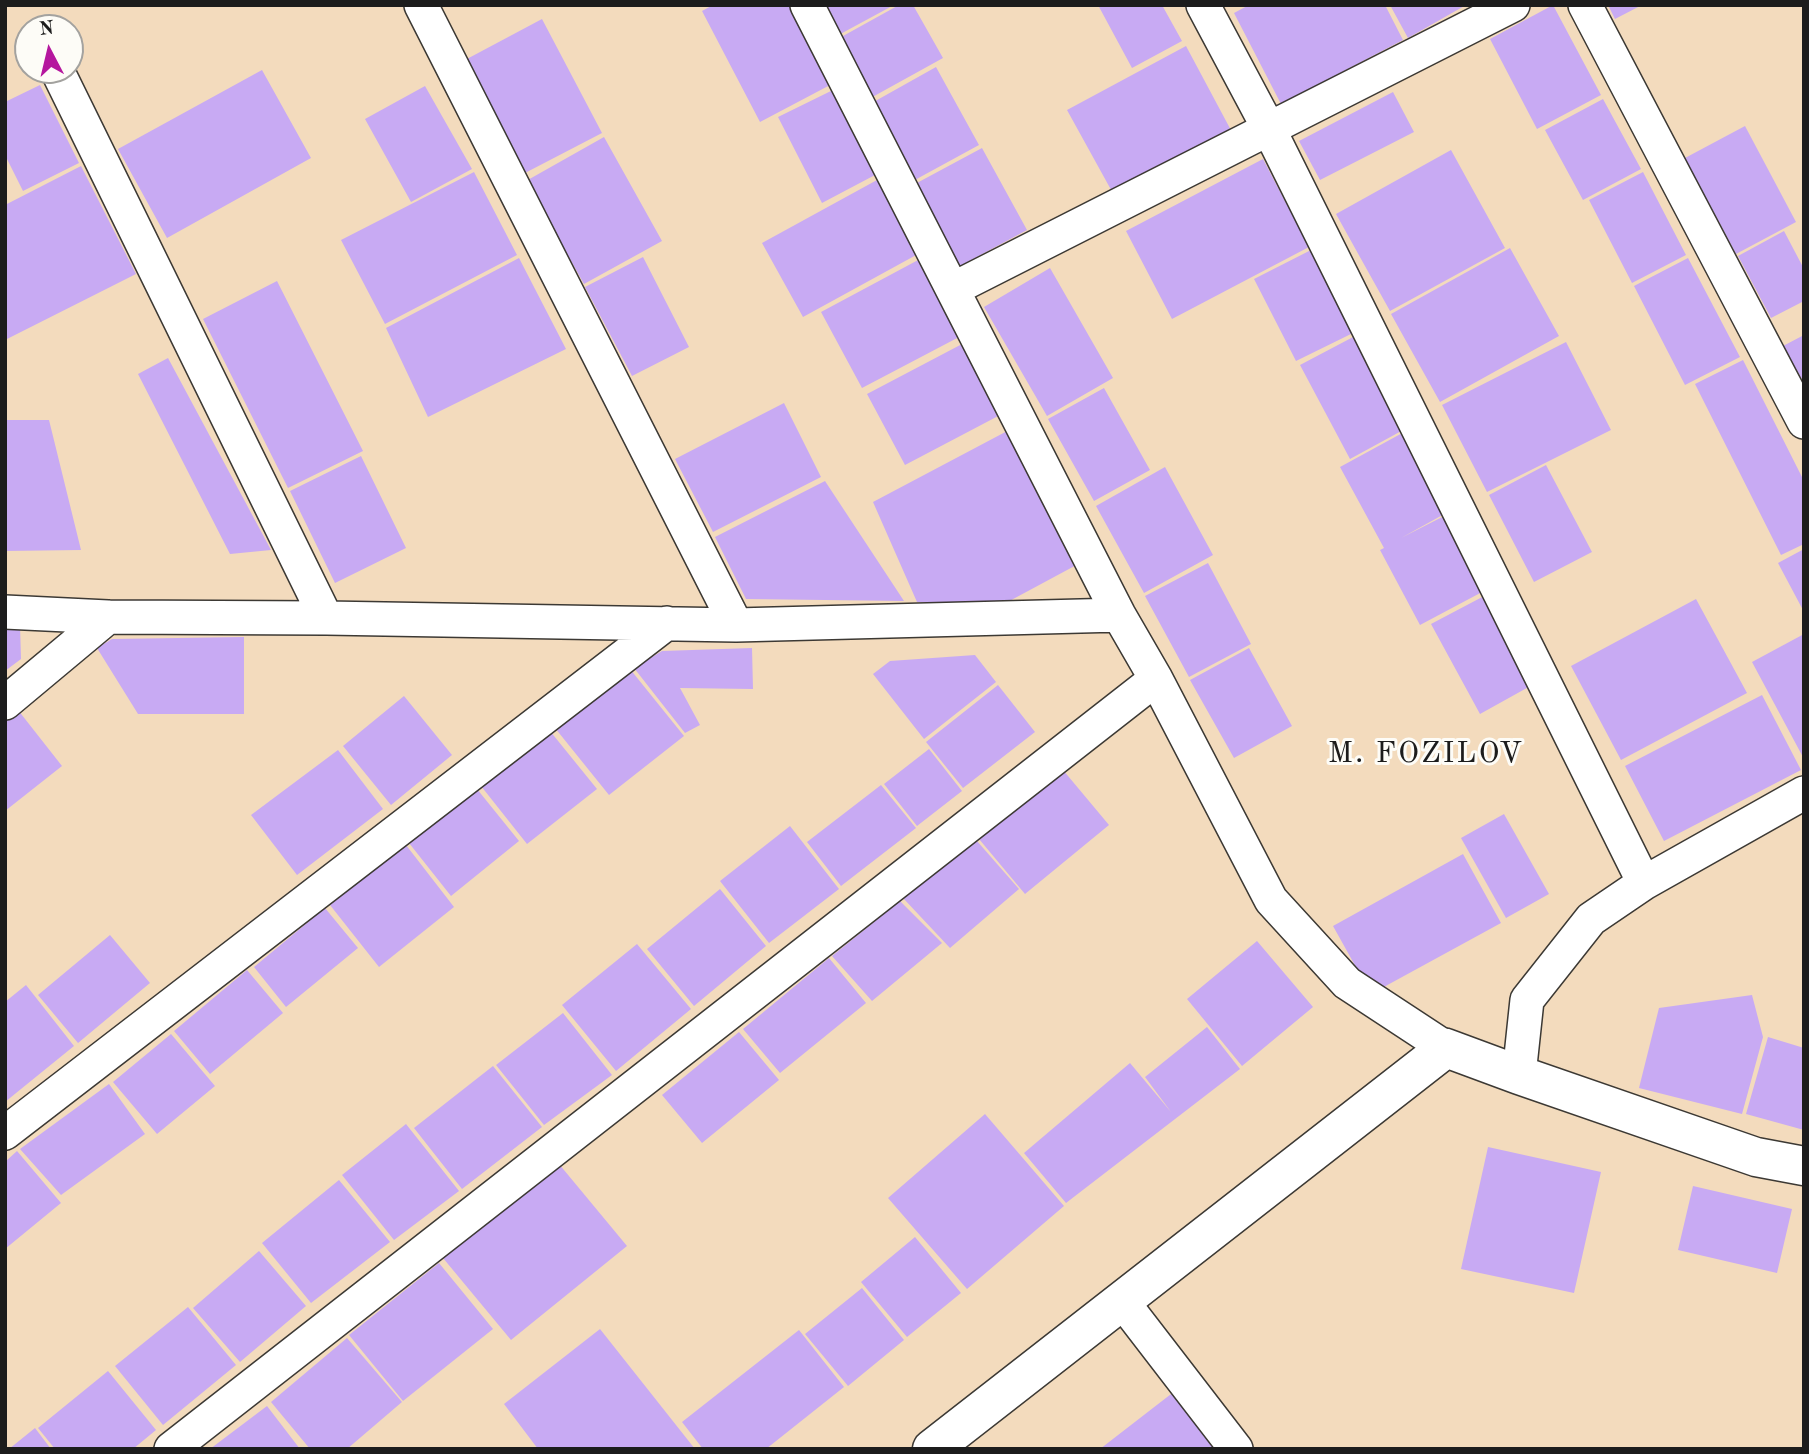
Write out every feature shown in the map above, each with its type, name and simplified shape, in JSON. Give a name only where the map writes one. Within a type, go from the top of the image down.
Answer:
[{"type":"street","points":[[421,5],[736,625]]},
{"type":"street","points":[[807,5],[1119,615],[1156,679],[1271,900],[1347,983],[1446,1048],[1756,1157],[1804,1166]]},
{"type":"street","points":[[1203,5],[1269,129],[1644,883]]},
{"type":"street","points":[[953,289],[1513,5]]},
{"type":"street","points":[[1584,5],[1804,422]]},
{"type":"street","points":[[64,84],[326,618]]},
{"type":"street","points":[[5,611],[108,617],[736,625],[1119,615]]},
{"type":"street","points":[[5,704],[108,617]]},
{"type":"street","points":[[5,1133],[667,623]]},
{"type":"street","points":[[171,1449],[1156,679]]},
{"type":"street","points":[[1519,1075],[1527,1000],[1591,919],[1644,883],[1804,793]]},
{"type":"street","points":[[932,1449],[1446,1048]]},
{"type":"street","points":[[1122,1301],[1236,1449]]},
{"type":"building","points":[[713,5],[790,5],[832,84],[760,122],[702,11]]},
{"type":"building","points":[[815,5],[894,5],[833,38]]},
{"type":"building","points":[[899,5],[913,5],[943,58],[867,100],[834,41]]},
{"type":"building","points":[[1098,5],[1162,5],[1182,41],[1132,68]]},
{"type":"building","points":[[1249,5],[1385,5],[1403,40],[1281,104],[1234,13]]},
{"type":"building","points":[[1390,5],[1466,5],[1408,38]]},
{"type":"building","points":[[1553,5],[1601,95],[1537,129],[1490,39]]},
{"type":"building","points":[[1608,5],[1642,5],[1615,19]]},
{"type":"building","points":[[542,19],[602,133],[525,173],[465,60]]},
{"type":"building","points":[[1186,46],[1233,134],[1115,197],[1067,110]]},
{"type":"building","points":[[936,67],[979,145],[913,181],[870,104]]},
{"type":"building","points":[[262,70],[311,158],[167,238],[118,149]]},
{"type":"building","points":[[40,85],[79,163],[23,191],[5,155],[5,102]]},
{"type":"building","points":[[425,86],[472,169],[411,202],[365,119]]},
{"type":"building","points":[[835,89],[875,175],[822,203],[778,117]]},
{"type":"building","points":[[1393,92],[1414,132],[1320,180],[1299,141]]},
{"type":"building","points":[[1603,99],[1641,169],[1583,200],[1545,130]]},
{"type":"building","points":[[1745,126],[1796,222],[1736,254],[1685,158]]},
{"type":"building","points":[[604,137],[662,241],[584,284],[526,181]]},
{"type":"building","points":[[982,148],[1027,230],[960,266],[915,184]]},
{"type":"building","points":[[1451,150],[1505,248],[1390,311],[1336,214]]},
{"type":"building","points":[[1263,159],[1309,247],[1172,319],[1126,231]]},
{"type":"building","points":[[81,166],[136,274],[5,340],[5,205]]},
{"type":"building","points":[[474,172],[517,255],[385,324],[341,240]]},
{"type":"building","points":[[1643,172],[1686,255],[1632,283],[1589,200]]},
{"type":"building","points":[[877,180],[918,254],[803,317],[762,243]]},
{"type":"building","points":[[1784,231],[1804,269],[1804,301],[1771,318],[1738,256]]},
{"type":"building","points":[[1510,248],[1559,336],[1440,402],[1391,314]]},
{"type":"building","points":[[1311,250],[1353,333],[1296,361],[1254,279]]},
{"type":"building","points":[[643,257],[689,347],[632,376],[585,287]]},
{"type":"building","points":[[519,258],[566,349],[428,417],[386,328]]},
{"type":"building","points":[[1688,258],[1740,357],[1685,385],[1634,286]]},
{"type":"building","points":[[920,259],[961,336],[862,388],[821,312]]},
{"type":"building","points":[[1050,268],[1113,378],[1047,416],[984,307]]},
{"type":"building","points":[[277,281],[363,451],[288,488],[203,319]]},
{"type":"building","points":[[1804,335],[1804,383],[1783,346]]},
{"type":"building","points":[[1355,336],[1405,429],[1350,459],[1300,365]]},
{"type":"building","points":[[1566,342],[1611,430],[1487,492],[1442,405]]},
{"type":"building","points":[[964,343],[1002,414],[905,465],[867,394]]},
{"type":"building","points":[[168,358],[271,550],[230,554],[138,374]]},
{"type":"building","points":[[1743,360],[1804,481],[1804,544],[1781,555],[1695,384]]},
{"type":"building","points":[[1104,388],[1150,470],[1094,501],[1048,419]]},
{"type":"building","points":[[784,403],[821,477],[713,532],[675,459]]},
{"type":"building","points":[[5,420],[49,420],[81,550],[5,551]]},
{"type":"building","points":[[1011,429],[1082,562],[1002,605],[917,602],[873,502]]},
{"type":"building","points":[[1406,431],[1448,512],[1401,538],[1448,514],[1484,591],[1420,625],[1380,550],[1384,548],[1340,467]]},
{"type":"building","points":[[361,456],[406,548],[335,583],[290,491]]},
{"type":"building","points":[[1546,465],[1592,552],[1534,582],[1489,495]]},
{"type":"building","points":[[1165,467],[1213,555],[1144,593],[1096,506]]},
{"type":"building","points":[[825,481],[904,601],[746,599],[715,537]]},
{"type":"building","points":[[1804,549],[1804,612],[1778,563]]},
{"type":"building","points":[[1208,563],[1251,644],[1189,677],[1145,596]]},
{"type":"building","points":[[1486,595],[1534,684],[1480,714],[1431,624]]},
{"type":"building","points":[[1696,599],[1747,693],[1621,760],[1571,666]]},
{"type":"building","points":[[20,625],[21,659],[5,671],[5,626]]},
{"type":"building","points":[[1804,634],[1804,759],[1752,662]]},
{"type":"building","points":[[244,637],[244,714],[138,714],[97,648],[112,639]]},
{"type":"building","points":[[752,648],[753,689],[680,688],[700,725],[685,733],[634,668],[662,651]]},
{"type":"building","points":[[1249,648],[1292,726],[1234,758],[1190,680]]},
{"type":"building","points":[[975,655],[996,682],[924,739],[873,674],[890,661]]},
{"type":"building","points":[[630,669],[684,736],[609,795],[555,728]]},
{"type":"building","points":[[998,685],[1035,732],[963,788],[926,742]]},
{"type":"building","points":[[1762,695],[1801,770],[1664,841],[1625,766]]},
{"type":"building","points":[[404,696],[452,755],[391,805],[343,746]]},
{"type":"building","points":[[18,710],[62,766],[5,811],[5,719]]},
{"type":"building","points":[[550,731],[597,789],[527,844],[481,786]]},
{"type":"building","points":[[929,749],[962,791],[917,826],[884,784]]},
{"type":"building","points":[[338,750],[383,809],[297,875],[251,815]]},
{"type":"building","points":[[1063,770],[1109,825],[1025,894],[979,839]]},
{"type":"building","points":[[881,785],[916,828],[841,886],[807,842]]},
{"type":"building","points":[[477,789],[519,841],[451,896],[409,843]]},
{"type":"building","points":[[1504,814],[1549,894],[1506,918],[1461,838]]},
{"type":"building","points":[[790,826],[839,889],[769,943],[720,881]]},
{"type":"building","points":[[977,841],[1019,889],[950,948],[903,898]]},
{"type":"building","points":[[406,845],[454,907],[379,967],[330,905]]},
{"type":"building","points":[[1463,854],[1501,923],[1371,994],[1333,926]]},
{"type":"building","points":[[720,889],[766,946],[694,1006],[647,949]]},
{"type":"building","points":[[900,901],[942,943],[872,1001],[832,956]]},
{"type":"building","points":[[325,908],[358,948],[286,1007],[254,967]]},
{"type":"building","points":[[110,935],[150,983],[78,1043],[38,995]]},
{"type":"building","points":[[1257,941],[1313,1007],[1242,1066],[1187,999]]},
{"type":"building","points":[[637,944],[691,1009],[616,1071],[562,1005]]},
{"type":"building","points":[[829,958],[866,1003],[780,1073],[743,1029]]},
{"type":"building","points":[[247,970],[283,1013],[210,1074],[174,1031]]},
{"type":"building","points":[[26,985],[74,1046],[5,1102],[5,1002]]},
{"type":"building","points":[[1752,995],[1763,1037],[1742,1114],[1639,1088],[1659,1008]]},
{"type":"building","points":[[563,1013],[612,1075],[544,1125],[496,1065]]},
{"type":"building","points":[[1207,1027],[1240,1069],[1066,1203],[1024,1153],[1130,1063],[1171,1112],[1145,1077]]},
{"type":"building","points":[[739,1032],[779,1080],[702,1143],[662,1095]]},
{"type":"building","points":[[171,1034],[215,1086],[157,1134],[113,1082]]},
{"type":"building","points":[[1768,1037],[1804,1048],[1804,1130],[1746,1114]]},
{"type":"building","points":[[493,1066],[542,1127],[462,1189],[414,1128]]},
{"type":"building","points":[[109,1084],[145,1134],[61,1195],[20,1149]]},
{"type":"building","points":[[985,1114],[1064,1206],[967,1289],[888,1198]]},
{"type":"building","points":[[406,1124],[459,1191],[394,1240],[342,1175]]},
{"type":"building","points":[[1488,1147],[1601,1172],[1574,1293],[1461,1269]]},
{"type":"building","points":[[17,1151],[61,1203],[5,1249],[5,1162]]},
{"type":"building","points":[[559,1164],[627,1246],[511,1340],[443,1258]]},
{"type":"building","points":[[339,1180],[390,1242],[311,1303],[262,1243]]},
{"type":"building","points":[[1693,1186],[1792,1209],[1777,1273],[1678,1250]]},
{"type":"building","points":[[915,1237],[961,1293],[907,1337],[861,1282]]},
{"type":"building","points":[[259,1251],[306,1306],[240,1362],[193,1308]]},
{"type":"building","points":[[439,1263],[493,1329],[403,1401],[349,1335]]},
{"type":"building","points":[[862,1288],[904,1340],[848,1386],[805,1334]]},
{"type":"building","points":[[188,1307],[236,1365],[163,1425],[115,1366]]},
{"type":"building","points":[[600,1329],[695,1449],[538,1449],[504,1404]]},
{"type":"building","points":[[799,1330],[844,1387],[766,1449],[703,1449],[682,1422]]},
{"type":"building","points":[[347,1338],[402,1402],[347,1449],[310,1449],[271,1402]]},
{"type":"building","points":[[108,1371],[156,1430],[133,1449],[55,1449],[38,1428]]},
{"type":"building","points":[[1184,1384],[1233,1449],[1100,1449]]},
{"type":"building","points":[[267,1406],[300,1449],[210,1449]]},
{"type":"building","points":[[35,1428],[51,1449],[9,1449]]},
{"type":"district","name":"M. FOZILOV","points":[[1426,754]]}]
